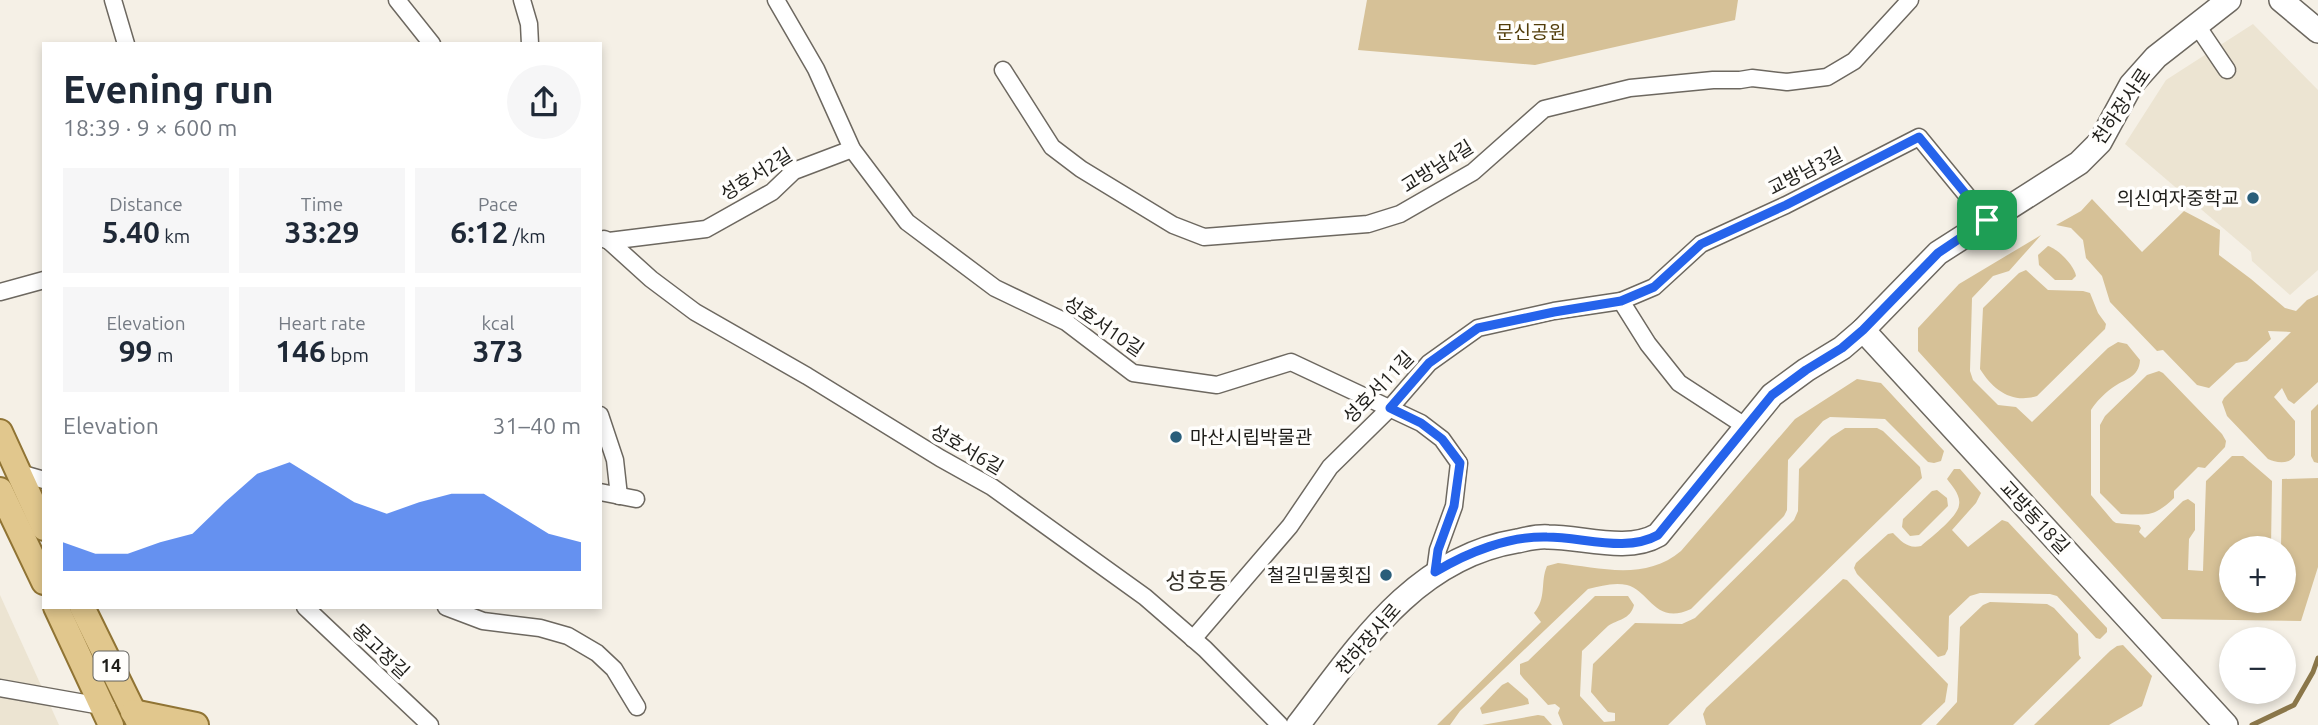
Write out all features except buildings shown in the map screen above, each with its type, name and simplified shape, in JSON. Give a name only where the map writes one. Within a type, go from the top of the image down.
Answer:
[{"type":"main road","name":"천하장사로","points":[[1298,725],[1380,620],[1435,572],[1450,563],[1488,547],[1529,538],[1546,536],[1633,544],[1648,541],[1658,535],[1772,395],[1826,360],[1863,330],[1938,253],[2079,163],[2100,142],[2131,85],[2140,74],[2156,57],[2229,0]]},
{"type":"main road","points":[[2281,0],[2318,31]]},
{"type":"main road","name":"교방동18길","points":[[1863,330],[2218,717]]},
{"type":"main road","points":[[0,432],[8,481],[42,576]]},
{"type":"main road","points":[[8,481],[42,525]]},
{"type":"main road","name":"14","points":[[56,609],[107,716]]},
{"type":"main road","name":"14","points":[[83,609],[137,719]]},
{"type":"main road","points":[[137,719],[196,725]]},
{"type":"street","points":[[114,0],[125,42]]},
{"type":"street","points":[[397,0],[430,42]]},
{"type":"street","points":[[522,0],[529,24],[530,42]]},
{"type":"street","name":"성호서10길","points":[[776,0],[816,69],[852,149],[907,222],[995,288],[1066,322],[1133,373],[1217,385],[1291,362],[1421,423],[1442,439],[1460,463],[1454,506],[1438,550],[1435,572]]},
{"type":"street","name":"교방남4길","points":[[1003,70],[1052,147],[1081,169],[1173,225],[1204,237],[1217,236],[1368,224],[1400,214],[1474,173],[1544,109],[1630,88],[1713,80],[1752,78],[1787,82],[1827,77],[1854,61],[1910,0]]},
{"type":"street","points":[[2196,24],[2227,70]]},
{"type":"street","name":"교방남3길","points":[[1621,301],[1654,287],[1701,244],[1786,205],[1919,137],[1987,220]]},
{"type":"street","name":"성호서2길","points":[[605,239],[706,229],[772,192],[794,171],[852,149]]},
{"type":"street","name":"성호서6길","points":[[605,239],[695,312],[992,487],[1145,597],[1193,639],[1280,725]]},
{"type":"street","points":[[0,292],[42,281]]},
{"type":"street","points":[[1621,301],[1648,344],[1679,383],[1745,426]]},
{"type":"street","name":"성호서11길","points":[[1193,639],[1290,526],[1330,467],[1390,408],[1429,363],[1478,328],[1621,301]]},
{"type":"street","points":[[602,421],[615,460],[619,496]]},
{"type":"street","points":[[8,481],[42,480]]},
{"type":"street","points":[[602,492],[636,499]]},
{"type":"street","name":"몽고정길","points":[[307,609],[430,725]]},
{"type":"street","points":[[451,609],[483,621],[540,628],[568,635],[597,653],[614,669],[637,707]]},
{"type":"street","points":[[0,688],[107,716],[137,719]]},
{"type":"shaded area","name":"의신여자중학교","points":[[2253,24],[2318,90],[2318,270],[2290,295],[2252,261],[2251,252],[2125,144],[2166,80]]},
{"type":"shaded area","points":[[0,595],[59,725],[0,725]]},
{"type":"green space","name":"문신공원","points":[[1367,0],[1738,0],[1735,20],[1535,65],[1358,50]]},
{"type":"green space","points":[[2092,199],[2142,252],[2184,211],[2220,230],[2219,255],[2285,308],[2296,311],[2307,300],[2318,295],[2318,382],[2294,404],[2288,400],[2282,388],[2274,397],[2295,421],[2293,458],[2283,462],[2268,459],[2227,416],[2222,402],[2291,332],[2268,331],[2271,339],[2247,361],[2236,363],[2209,388],[2197,385],[2163,350],[2157,351],[2110,302],[2102,276],[2086,258],[2083,240],[2071,228],[2056,225],[2081,211]]},
{"type":"green space","points":[[2041,235],[2009,271],[1993,276],[1972,298],[1970,371],[1973,380],[1998,405],[2016,407],[2032,422],[2108,348],[2118,342],[2127,344],[2140,360],[2137,371],[2106,393],[2091,410],[2091,495],[2113,521],[2139,525],[2139,532],[2145,538],[2183,501],[2188,499],[2195,504],[2195,530],[2189,539],[2188,570],[2203,571],[2206,481],[2232,456],[2243,456],[2272,481],[2271,536],[2219,536],[2219,613],[2296,613],[2296,536],[2281,536],[2282,479],[2318,478],[2318,567],[2301,621],[2162,619],[1918,351],[1918,328],[1959,284]]},
{"type":"green space","points":[[2048,246],[2069,262],[2076,276],[2072,280],[2055,280],[2039,265],[2038,255]]},
{"type":"green space","points":[[2026,270],[2048,290],[2090,293],[2106,324],[2105,329],[2037,396],[2019,398],[2011,397],[1997,389],[1980,369],[1983,308],[2019,273]]},
{"type":"green space","points":[[2159,371],[2222,434],[2226,441],[2225,447],[2205,468],[2198,467],[2174,491],[2174,498],[2161,509],[2145,514],[2121,514],[2100,493],[2100,425],[2105,416],[2147,375]]},
{"type":"green space","points":[[1857,379],[1881,383],[1944,451],[1941,461],[1928,462],[1885,419],[1830,417],[1823,421],[1788,460],[1787,510],[1784,516],[1691,609],[1669,613],[1654,605],[1635,588],[1622,584],[1588,589],[1460,711],[1450,725],[1437,725],[1541,622],[1534,613],[1541,602],[1547,566],[1558,563],[1622,570],[1653,566],[1667,560],[1681,551],[1795,419]]},
{"type":"green space","points":[[2318,404],[2318,463],[2314,462],[2311,456],[2311,411]]},
{"type":"green space","points":[[1845,428],[1877,428],[1883,431],[1920,467],[1922,478],[1668,725],[1563,725],[1558,713],[1560,708],[1555,704],[1548,705],[1523,678],[1520,664],[1528,661],[1595,596],[1628,596],[1634,605],[1630,614],[1608,626],[1582,651],[1580,696],[1604,722],[1615,721],[1615,713],[1608,712],[1591,692],[1593,664],[1635,623],[1682,624],[1695,618],[1794,520],[1798,511],[1799,469],[1831,437]]},
{"type":"green space","points":[[1954,469],[1960,469],[1981,493],[1976,503],[1952,530],[1968,547],[2002,520],[2008,522],[2107,628],[2107,632],[2100,639],[2096,638],[2057,596],[1980,593],[1970,596],[1949,616],[1948,649],[1945,655],[1938,657],[1857,574],[1854,568],[1856,563],[1888,534],[1893,533],[1909,546],[1921,546],[1949,521],[1959,505],[1957,494],[1947,479]]},
{"type":"green space","points":[[1937,490],[1947,498],[1948,506],[1919,535],[1910,536],[1902,527],[1903,519],[1932,491]]},
{"type":"green space","points":[[1843,579],[1847,580],[1948,684],[1945,702],[1921,725],[1706,725],[1703,714],[1706,708]]},
{"type":"green space","points":[[1990,602],[2047,604],[2054,608],[2078,634],[2081,658],[2013,725],[1936,725],[1957,702],[1960,627],[1983,605]]},
{"type":"green space","points":[[2123,645],[2152,676],[2142,706],[2109,725],[2034,725],[2110,651]]},
{"type":"green space","points":[[1508,682],[1528,699],[1529,704],[1482,714],[1480,708]]},
{"type":"green space","points":[[1544,716],[1552,725],[1482,725]]},
{"type":"waterway","points":[[2252,725],[2294,705],[2318,658]]},
{"type":"place","name":"의신여자중학교","points":[[2253,198]]},
{"type":"place","name":"마산시립박물관","points":[[1176,437]]},
{"type":"place","name":"철길민물횟집","points":[[1386,575]]},
{"type":"district","name":"성호동","points":[[1197,581]]},
{"type":"route","points":[[1919,137],[1987,220],[1938,253],[1842,348],[1772,395],[1658,535],[1648,541],[1633,544],[1546,536],[1529,538],[1488,547],[1435,572],[1438,550],[1454,506],[1460,463],[1442,439],[1421,423],[1390,408],[1429,363],[1478,328],[1621,301],[1654,287],[1701,244],[1786,205],[1919,137]]}]
